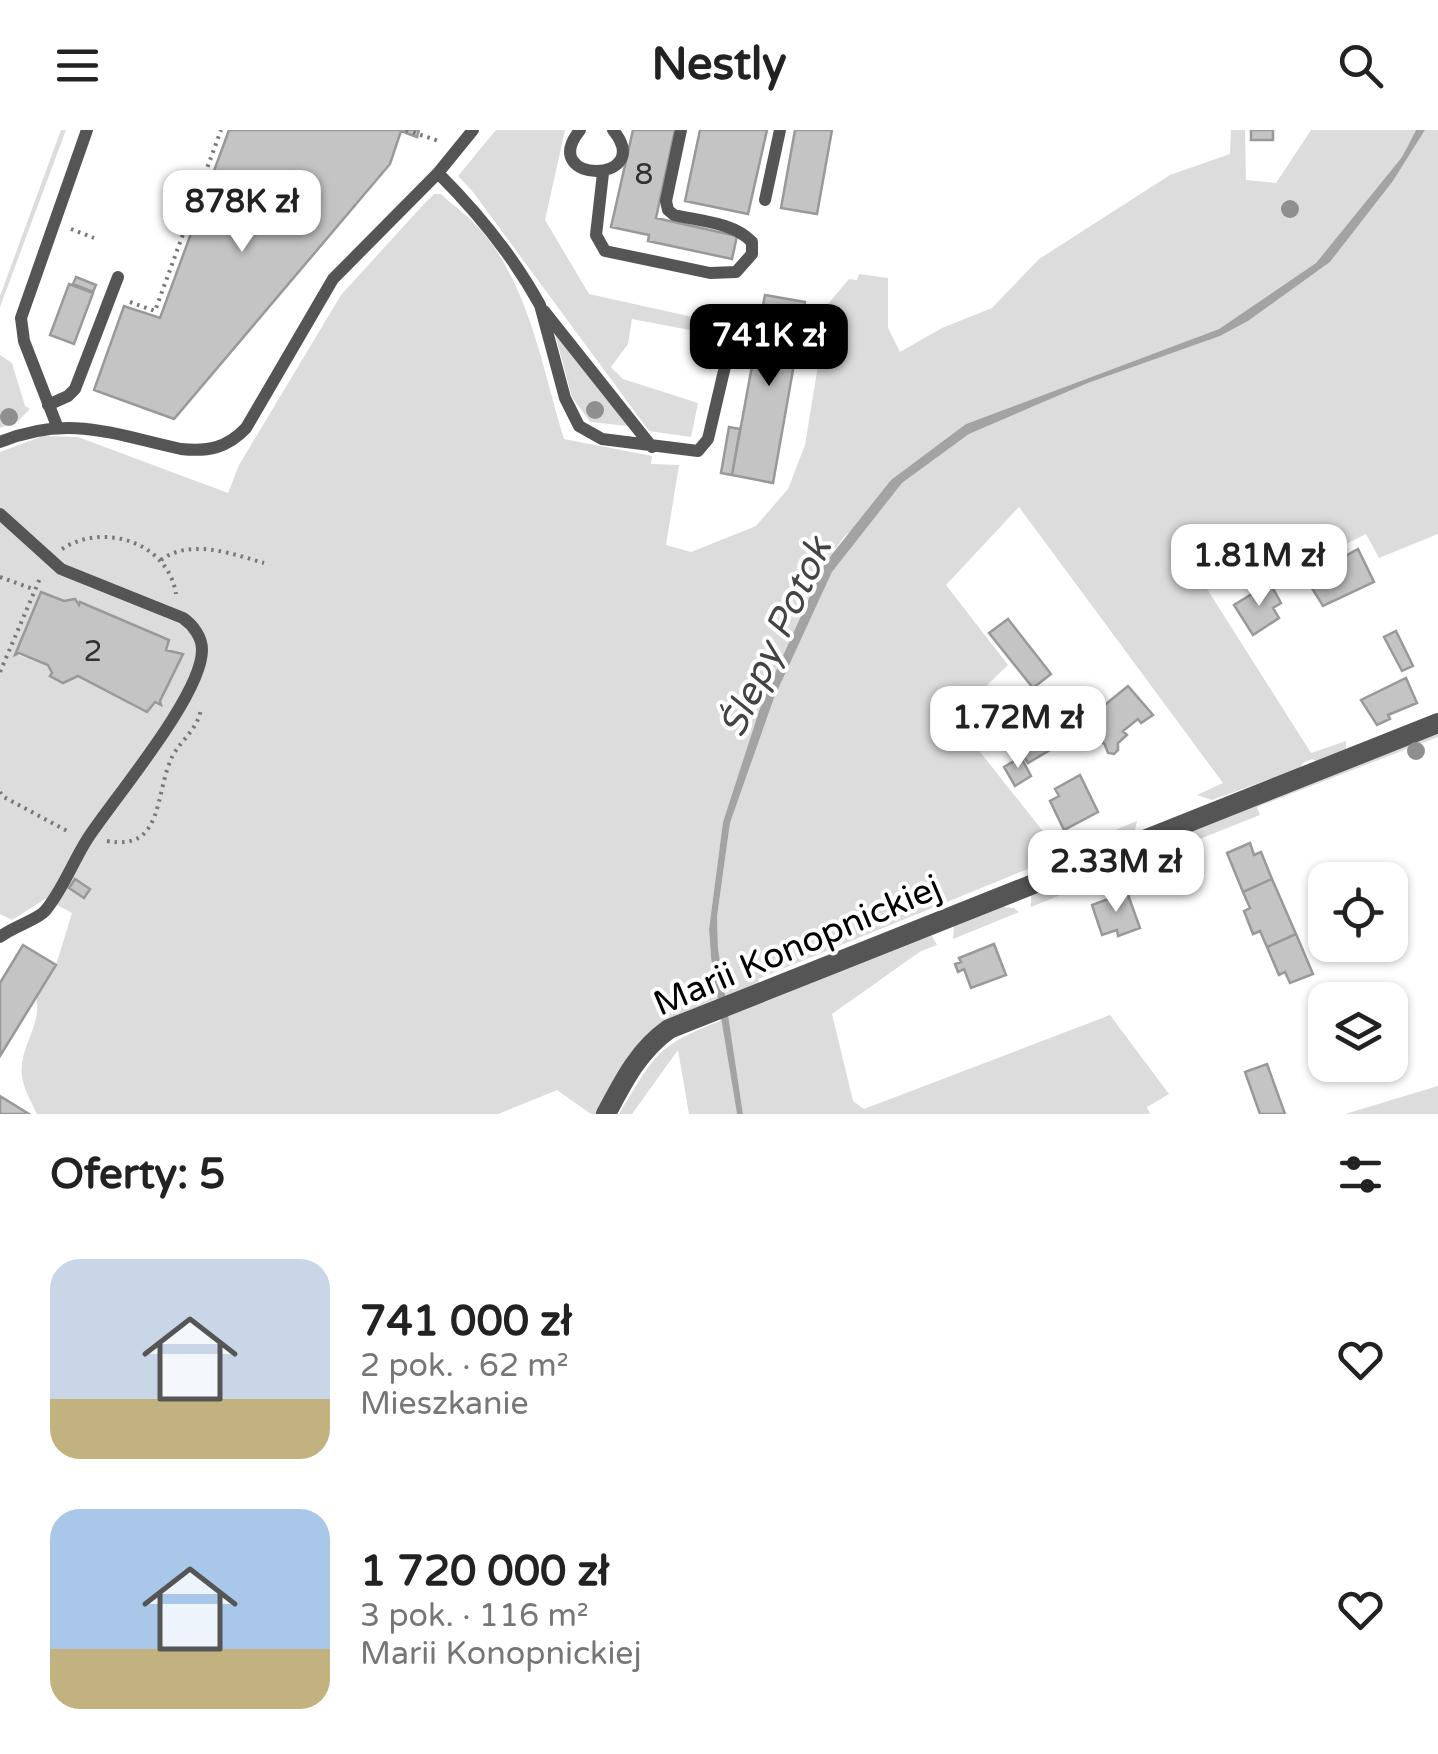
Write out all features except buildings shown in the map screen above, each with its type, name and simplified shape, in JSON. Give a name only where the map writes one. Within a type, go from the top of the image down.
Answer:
[{"type":"street","name":"Marii Konopnickiej","points":[[606,1114],[636,1061],[669,1029],[1438,722]]},
{"type":"lane","points":[[57,426],[24,341],[22,318],[87,130]]},
{"type":"lane","points":[[0,442],[57,426],[82,427],[196,451],[226,446],[246,428],[333,278],[438,173],[473,130]]},
{"type":"lane","points":[[580,130],[572,146],[575,162],[587,172],[611,169],[620,156],[620,139],[613,130]]},
{"type":"lane","points":[[603,172],[596,235],[605,251],[710,273],[736,272],[752,254],[752,242],[746,236],[732,228],[674,215],[668,210],[666,201],[682,130]]},
{"type":"lane","points":[[765,200],[780,130]]},
{"type":"lane","points":[[438,173],[488,225],[540,305],[652,447]]},
{"type":"lane","points":[[48,404],[68,396],[74,388],[118,277]]},
{"type":"lane","points":[[540,305],[565,398],[579,426],[602,439],[690,453],[704,446],[734,328]]},
{"type":"lane","points":[[0,514],[61,570],[184,618],[196,630],[202,650],[188,690],[166,729],[88,838],[43,915],[0,937]]},
{"type":"path","points":[[127,301],[155,311],[221,130]]},
{"type":"path","points":[[406,130],[439,142]]},
{"type":"path","points":[[71,229],[94,238]]},
{"type":"path","points":[[0,672],[34,589],[50,561],[72,543],[91,538],[129,540],[161,560],[170,572],[176,592],[171,612]]},
{"type":"path","points":[[161,560],[175,552],[203,550],[264,563]]},
{"type":"path","points":[[0,577],[34,589]]},
{"type":"path","points":[[0,792],[75,835],[125,844],[139,839],[152,822],[174,753],[198,723],[200,698],[188,690]]},
{"type":"shaded area","points":[[61,130],[66,130],[0,307],[0,296]]},
{"type":"shaded area","points":[[496,130],[565,130],[545,220],[589,294],[697,318],[695,331],[632,319],[628,344],[611,367],[623,379],[698,403],[691,437],[649,431],[458,176]]},
{"type":"shaded area","points":[[1231,130],[1245,130],[1246,180],[1276,183],[1311,130],[1416,130],[1402,157],[1316,263],[1219,329],[966,424],[844,537],[825,563],[762,702],[723,823],[709,929],[737,1114],[689,1114],[678,1050],[632,1114],[619,1114],[658,1056],[682,1038],[720,1021],[716,999],[671,1020],[641,1042],[619,1071],[596,1114],[557,1090],[498,1114],[37,1114],[24,1085],[23,1056],[36,1017],[36,997],[56,965],[72,913],[45,899],[12,920],[0,914],[0,452],[43,436],[78,437],[228,493],[239,465],[341,295],[423,205],[434,194],[441,194],[476,225],[509,272],[532,326],[564,439],[652,456],[651,464],[679,465],[666,545],[691,552],[756,526],[788,489],[805,445],[828,304],[849,279],[857,280],[859,274],[888,278],[888,328],[900,352],[942,328],[992,308],[1039,259],[1170,175],[1230,154]],"holes":[[[42,592],[64,601],[75,599],[79,605],[169,640],[166,650],[179,655],[161,705],[155,702],[147,711],[78,676],[65,683],[52,678],[48,665],[15,654]]]},
{"type":"shaded area","points":[[1416,130],[1425,130],[1393,181],[1330,262],[1248,321],[1220,336],[1088,383],[969,434],[902,483],[832,572],[774,698],[730,823],[717,917],[718,948],[743,1114],[737,1114],[709,929],[723,822],[762,702],[825,563],[891,480],[966,424],[1219,329],[1316,263],[1402,157]]},
{"type":"shaded area","points":[[1425,130],[1438,130],[1438,534],[1379,558],[1366,534],[1338,548],[1335,543],[1280,570],[1262,542],[1202,581],[1311,753],[1346,741],[1346,750],[1317,761],[1312,759],[1300,768],[1212,800],[1197,795],[1223,783],[1019,507],[946,585],[1008,665],[953,718],[1062,855],[758,979],[765,1002],[932,936],[937,945],[921,951],[832,1014],[853,1101],[864,1109],[1110,1015],[1169,1094],[1147,1107],[1150,1114],[743,1114],[718,948],[717,917],[730,823],[774,698],[832,572],[902,483],[969,434],[1088,383],[1220,336],[1248,321],[1330,262],[1393,181]]},
{"type":"shaded area","points":[[555,334],[628,426],[590,422],[572,397]]},
{"type":"shaded area","points":[[0,355],[12,363],[25,406],[30,409],[17,422],[0,428]]},
{"type":"shaded area","points":[[1438,731],[1438,737],[1257,807],[1260,815],[1187,844],[1188,833]]},
{"type":"shaded area","points":[[1137,821],[1134,834],[1081,853],[1074,847]]},
{"type":"shaded area","points":[[1159,843],[1168,851],[1031,907],[1031,895]]},
{"type":"shaded area","points":[[1002,907],[1019,912],[953,939],[954,926]]},
{"type":"shaded area","points":[[1438,1086],[1438,1114],[1345,1114]]},
{"type":"water label","name":"Ślepy Potok","points":[[775,637]]}]
